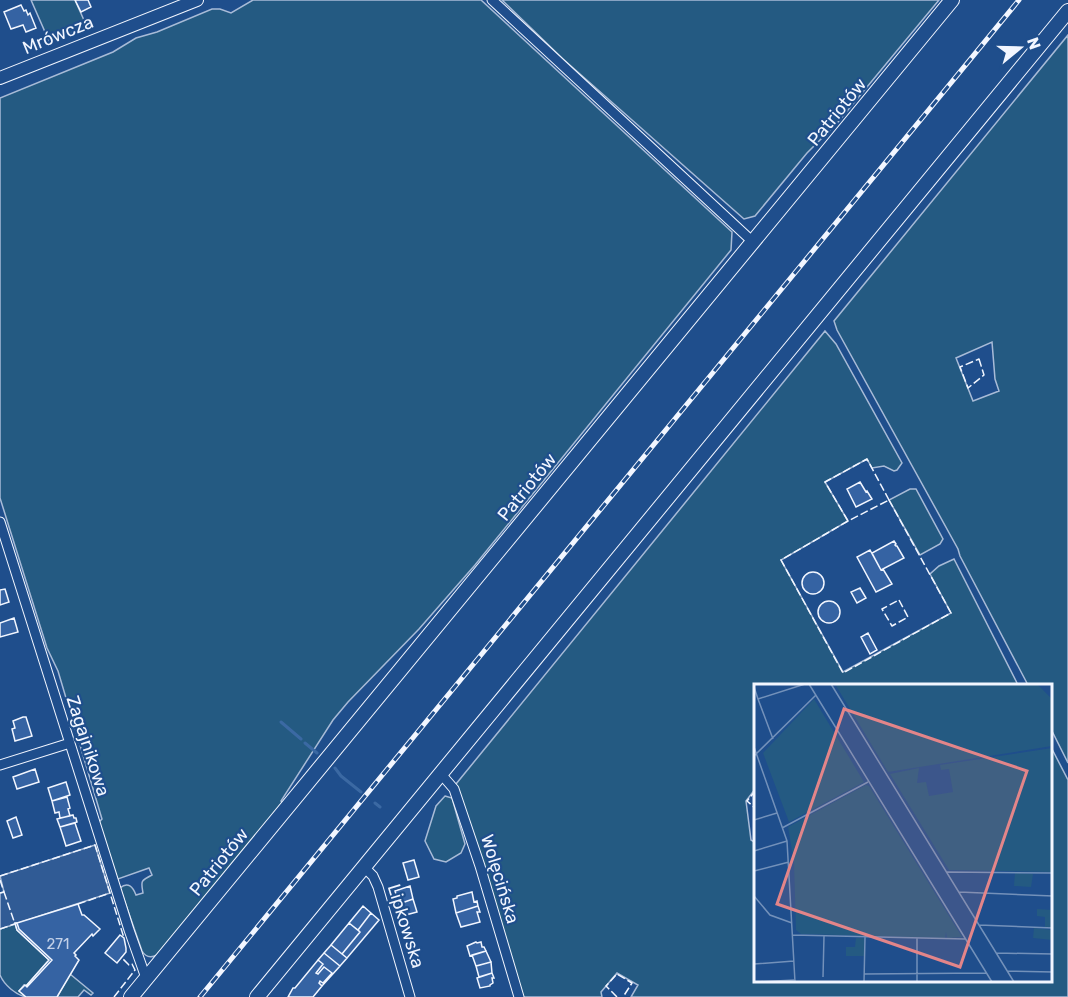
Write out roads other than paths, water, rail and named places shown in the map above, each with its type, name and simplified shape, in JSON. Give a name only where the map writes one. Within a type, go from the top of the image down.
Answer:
[{"type":"main road","name":"Patriotów","points":[[131,997],[952,0]]},
{"type":"main road","points":[[256,997],[1068,11]]},
{"type":"street","name":"Mrówcza","points":[[0,78],[197,0]]},
{"type":"street","points":[[492,0],[753,242]]},
{"type":"street","name":"Zagajnikowa","points":[[0,522],[146,978]]},
{"type":"street","points":[[0,765],[70,743]]},
{"type":"street","name":"Wolęcińska","points":[[441,774],[453,789],[457,800],[480,866],[519,997]]},
{"type":"street","name":"Lipkowska","points":[[364,867],[373,876],[378,887],[410,997]]},
{"type":"waterway","points":[[281,722],[301,739]]},
{"type":"waterway","points":[[305,743],[317,753]]},
{"type":"waterway","points":[[335,768],[341,776],[361,792]]},
{"type":"waterway","points":[[375,803],[380,807]]},
{"type":"railway","points":[[200,997],[1019,0]]}]
